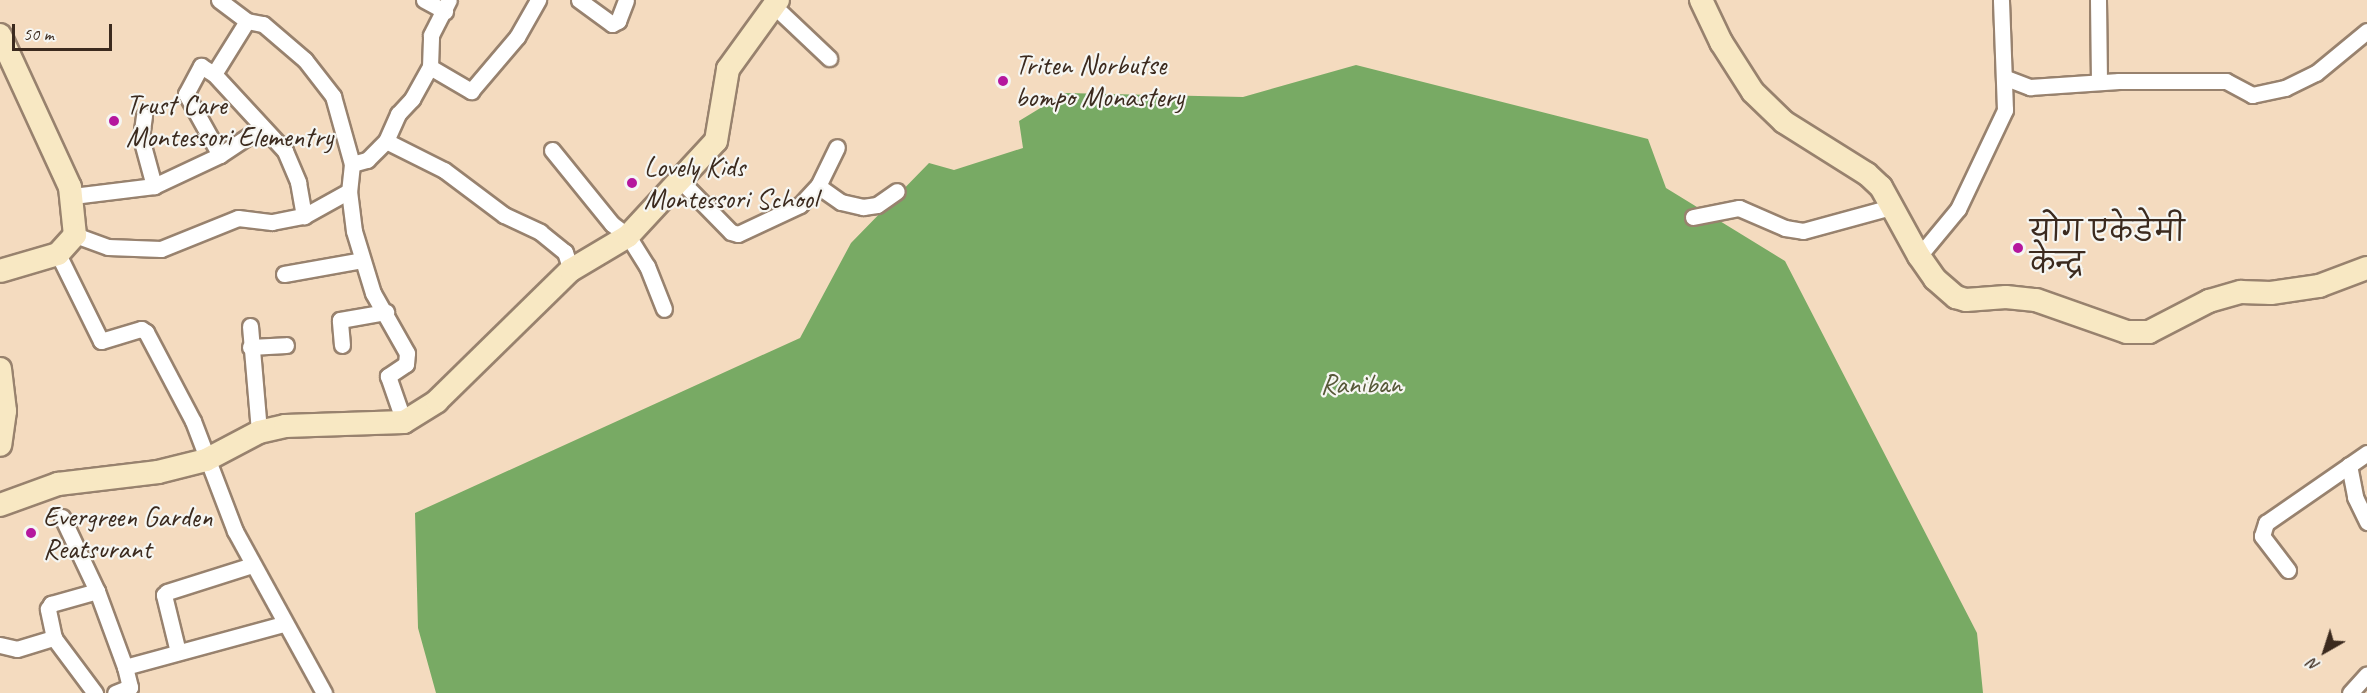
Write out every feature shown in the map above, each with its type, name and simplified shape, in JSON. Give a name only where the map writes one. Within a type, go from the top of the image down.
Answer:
[{"type":"street","points":[[219,0],[247,21],[262,24],[305,60],[333,96],[352,164],[349,191],[354,231],[362,260],[373,293],[386,312],[407,353],[406,364],[388,376],[404,422]]},
{"type":"street","points":[[352,164],[368,159],[386,141],[398,114],[430,67],[431,35],[447,5],[424,0]]},
{"type":"street","points":[[430,67],[471,91],[517,37],[538,0]]},
{"type":"street","points":[[579,0],[612,24],[618,21],[626,0]]},
{"type":"street","points":[[1702,0],[1721,42],[1753,92],[1784,122],[1868,174],[1895,206],[1919,256],[1947,291],[1966,300],[2006,297],[2036,300],[2127,332],[2149,332],[2196,306],[2241,291],[2271,293],[2319,286],[2367,268]]},
{"type":"street","points":[[1919,256],[1958,209],[2005,110],[2006,78],[2001,0]]},
{"type":"street","points":[[2098,0],[2099,82]]},
{"type":"street","points":[[0,505],[57,484],[158,472],[206,460],[259,432],[285,426],[404,422],[437,401],[489,354],[571,270],[628,236],[681,181],[716,141],[728,69],[776,3],[829,58]]},
{"type":"street","points":[[214,74],[247,21]]},
{"type":"street","points":[[2006,78],[2030,87],[2099,82],[2226,81],[2252,95],[2285,88],[2316,73],[2367,31]]},
{"type":"street","points":[[0,35],[73,196],[75,235],[58,254],[0,271]]},
{"type":"street","points":[[220,155],[186,94],[201,66],[214,74],[285,151],[298,182],[304,216]]},
{"type":"street","points":[[144,116],[141,138],[154,186]]},
{"type":"street","points":[[73,196],[154,186],[220,155],[262,127]]},
{"type":"street","points":[[386,141],[444,170],[504,215],[540,232],[565,252],[571,270]]},
{"type":"street","points":[[681,181],[731,232],[738,234],[792,210],[818,186],[837,147]]},
{"type":"street","points":[[552,150],[612,224],[628,236],[647,266],[664,309]]},
{"type":"street","points":[[818,186],[841,202],[863,207],[877,205],[897,191]]},
{"type":"street","points":[[75,235],[108,247],[161,249],[238,218],[272,222],[304,216],[349,191]]},
{"type":"street","points":[[1693,217],[1739,208],[1785,228],[1803,231],[1895,206]]},
{"type":"street","points":[[58,254],[101,340],[141,329],[146,332],[193,421],[206,460],[252,565],[283,624],[324,693]]},
{"type":"street","points":[[284,274],[362,260]]},
{"type":"street","points":[[342,345],[340,320],[386,312]]},
{"type":"street","points":[[250,326],[249,347],[259,432]]},
{"type":"street","points":[[249,347],[286,345]]},
{"type":"street","points":[[0,369],[5,411],[0,445]]},
{"type":"street","points":[[2288,570],[2262,536],[2266,523],[2367,453]]},
{"type":"street","points":[[2349,465],[2355,497],[2367,522]]},
{"type":"street","points":[[62,517],[97,591],[125,666],[130,687],[115,693]]},
{"type":"street","points":[[178,652],[164,595],[167,591],[252,565]]},
{"type":"street","points":[[95,693],[54,638],[51,604],[97,591]]},
{"type":"street","points":[[125,666],[283,624]]},
{"type":"street","points":[[0,645],[17,649],[54,638]]},
{"type":"street","points":[[2350,693],[2367,674]]},
{"type":"green space","name":"Raniban","points":[[1356,65],[1648,139],[1666,188],[1785,261],[1977,633],[1983,693],[436,693],[418,628],[415,513],[800,338],[851,243],[929,163],[954,170],[1023,148],[1019,121],[1065,93],[1243,97]]},
{"type":"place","name":"Triten Norbutse bompo Monastery","points":[[1003,81]]},
{"type":"place","name":"Trust Care Montessori Elementry","points":[[114,121]]},
{"type":"place","name":"Lovely Kids Montessori School","points":[[632,183]]},
{"type":"place","name":"योग एकेडेमी केन्द्र","points":[[2018,248]]},
{"type":"place","name":"Evergreen Garden Reatsurant","points":[[31,533]]}]
